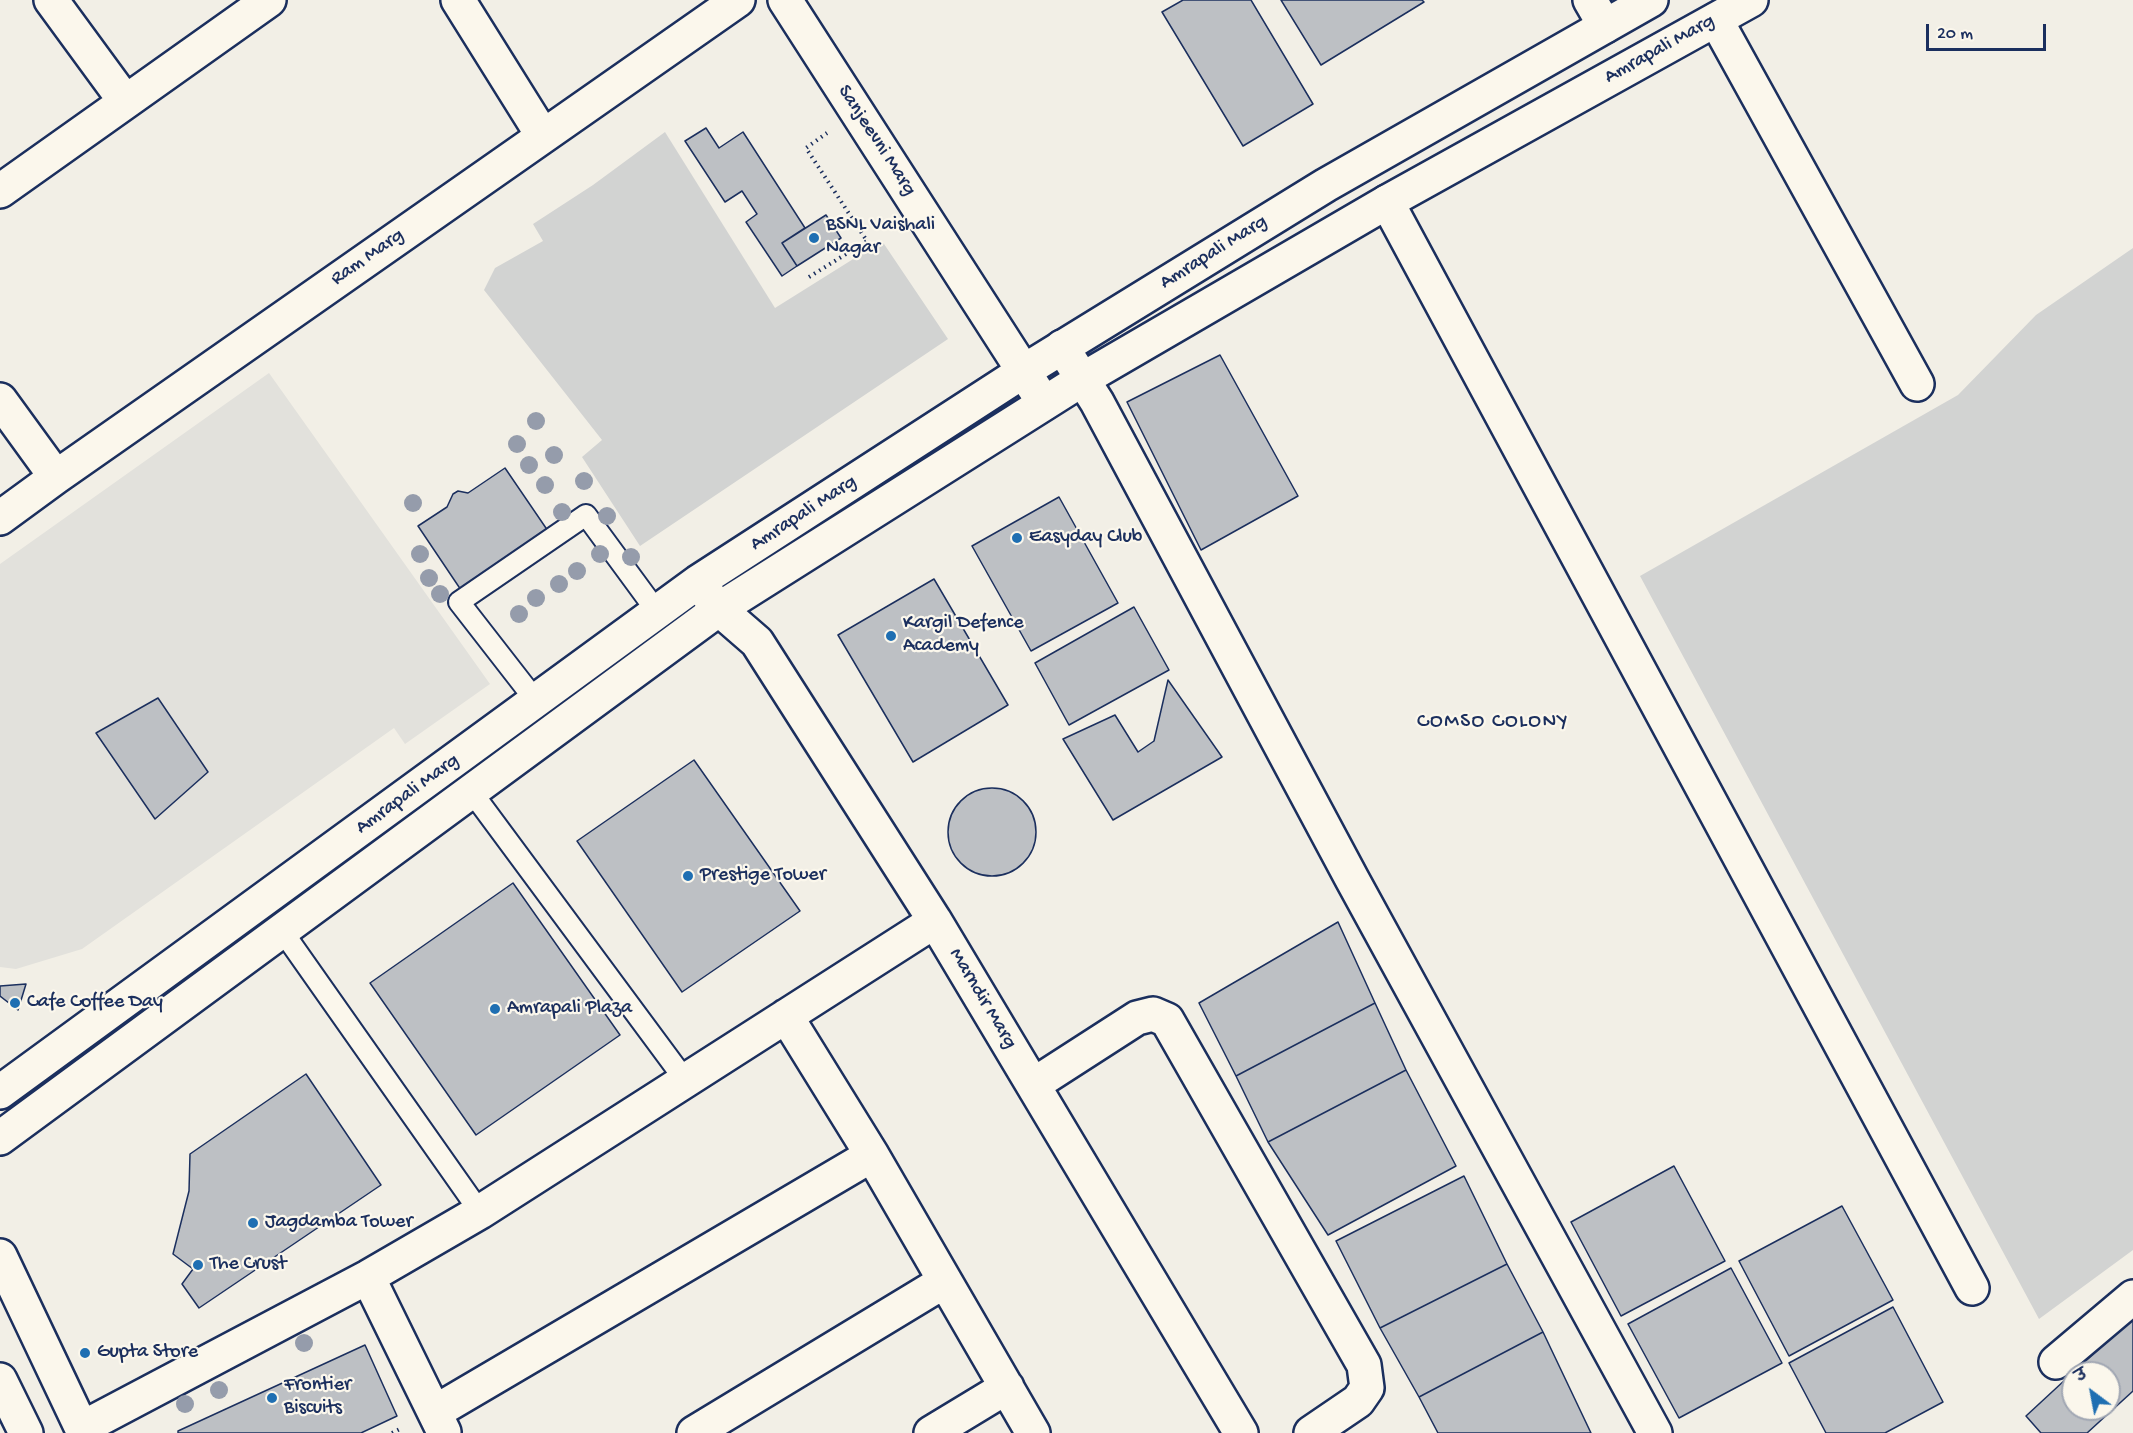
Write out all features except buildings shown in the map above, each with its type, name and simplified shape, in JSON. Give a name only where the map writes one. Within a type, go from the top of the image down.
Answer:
[{"type":"street","points":[[51,0],[125,101]]},
{"type":"street","points":[[0,191],[269,0]]},
{"type":"street","points":[[458,0],[543,136]]},
{"type":"street","name":"Ram Marg","points":[[0,518],[738,0]]},
{"type":"street","name":"Sanjeevni Marg","points":[[785,0],[1044,403]]},
{"type":"street","name":"Amrapali Marg","points":[[0,1092],[698,582],[1023,371],[1326,185],[1598,13],[1651,0]]},
{"type":"street","name":"Amrapali Marg","points":[[0,1138],[719,609],[1083,379],[1387,202],[1750,0]]},
{"type":"street","points":[[1598,13],[1629,68]]},
{"type":"street","points":[[1716,20],[1917,384]]},
{"type":"street","points":[[1387,202],[1972,1288]]},
{"type":"street","points":[[1062,347],[1083,379],[1358,890],[1655,1433]]},
{"type":"street","points":[[0,400],[56,477]]},
{"type":"street","name":"Marndir Marg","points":[[698,582],[719,609],[757,642],[935,921],[1241,1433]]},
{"type":"street","points":[[0,1256],[83,1431],[368,1277],[480,1212],[935,921]]},
{"type":"street","points":[[1033,1085],[1137,1018],[1153,1014],[1167,1020],[1364,1365],[1367,1388],[1358,1401],[1311,1433]]},
{"type":"street","points":[[786,1016],[872,1155],[1033,1433]]},
{"type":"street","points":[[368,1277],[440,1423],[872,1155]]},
{"type":"street","points":[[694,1433],[945,1281]]},
{"type":"street","points":[[2056,1362],[2133,1297]]},
{"type":"street","points":[[0,1380],[26,1433]]},
{"type":"street","points":[[931,1433],[1007,1387]]},
{"type":"lane","points":[[536,701],[459,602],[586,516],[658,613]]},
{"type":"lane","points":[[471,791],[685,1080]]},
{"type":"lane","points":[[283,932],[480,1212]]},
{"type":"path","points":[[809,277],[867,242],[806,148],[857,112]]},
{"type":"shaded area","points":[[665,132],[775,308],[882,241],[948,339],[640,546],[582,457],[602,440],[484,290],[495,268],[543,241],[533,224],[593,185]]},
{"type":"shaded area","points":[[2133,248],[2133,1250],[2039,1319],[1640,576],[1958,395],[2036,315]]},
{"type":"shaded area","points":[[269,373],[490,684],[405,744],[394,728],[82,949],[16,969],[0,967],[0,564]]},
{"type":"place","name":"BSNL Vaishali Nagar","points":[[814,238]]},
{"type":"place","name":"Easyday Club","points":[[1017,538]]},
{"type":"place","name":"Kargil Defence Academy","points":[[891,636]]},
{"type":"place","name":"Prestige Tower","points":[[688,876]]},
{"type":"place","name":"Cafe Coffee Day","points":[[15,1003]]},
{"type":"place","name":"Amrapali Plaza","points":[[495,1009]]},
{"type":"place","name":"Jagdamba Tower","points":[[253,1223]]},
{"type":"place","name":"The Crust","points":[[198,1265]]},
{"type":"place","name":"Gupta Store","points":[[85,1353]]},
{"type":"place","name":"Frontier Biscuits","points":[[272,1398]]},
{"type":"district","name":"COMSO COLONY","points":[[1493,723]]}]
